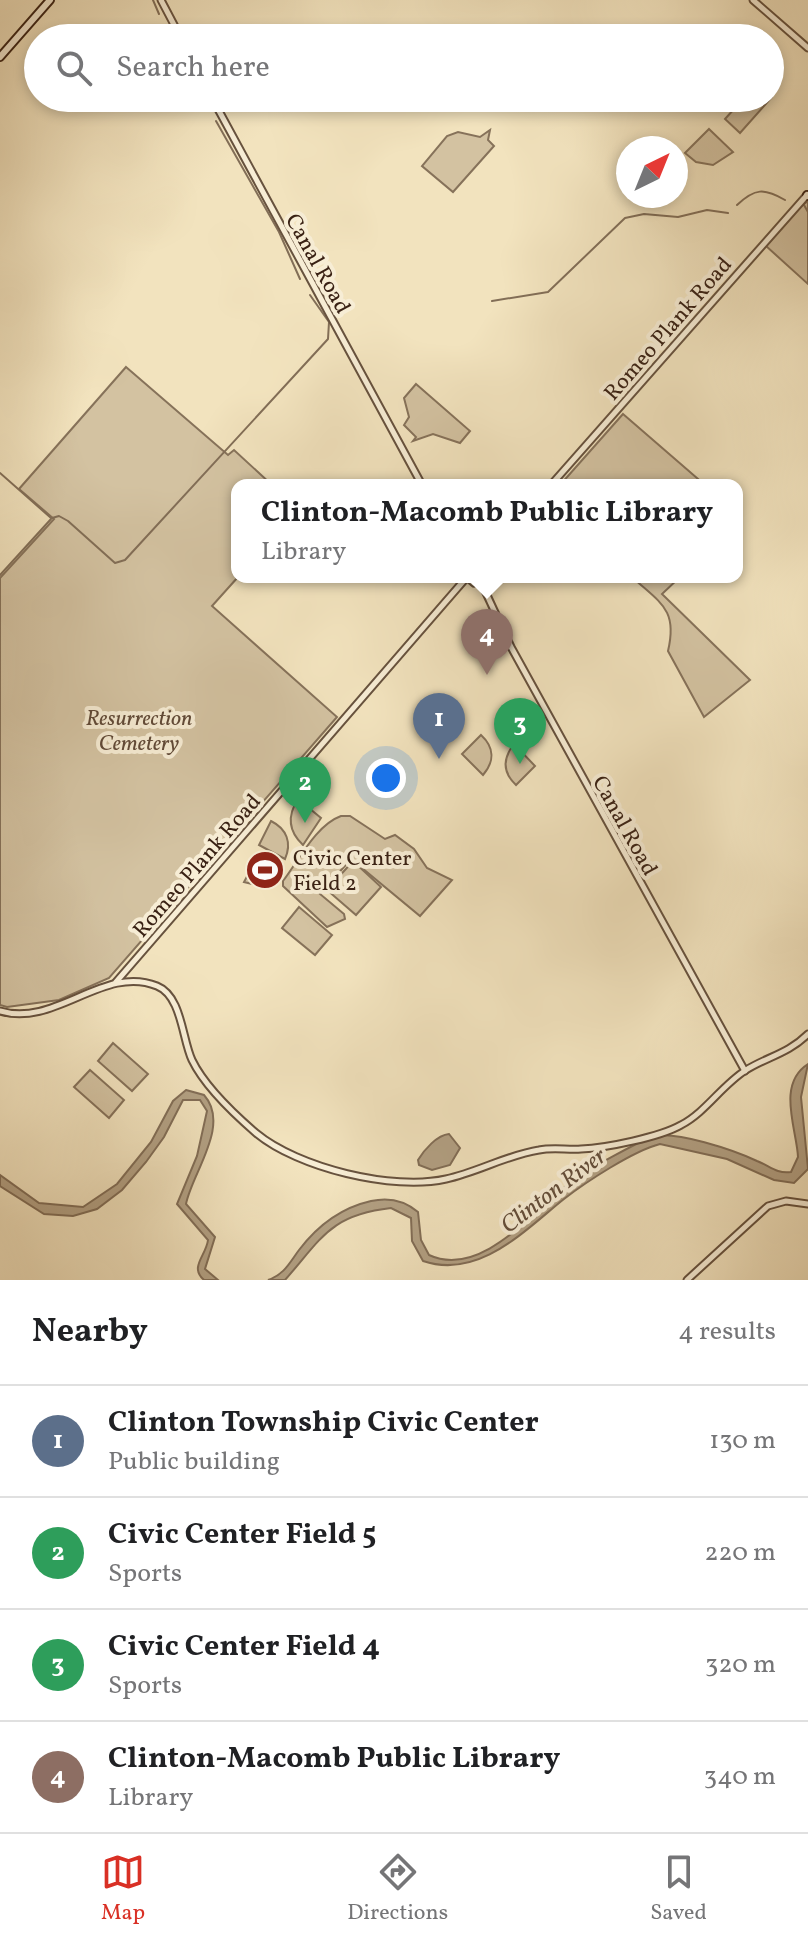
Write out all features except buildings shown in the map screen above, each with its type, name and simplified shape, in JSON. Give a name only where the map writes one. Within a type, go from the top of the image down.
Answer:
[{"type":"main road","points":[[29,24],[50,0]]},
{"type":"main road","points":[[0,57],[24,30]]},
{"type":"street","points":[[161,0],[174,24]]},
{"type":"street","points":[[753,0],[780,24]]},
{"type":"street","points":[[784,27],[808,48]]},
{"type":"street","name":"Canal Road","points":[[220,112],[419,479]]},
{"type":"street","name":"Romeo Plank Road","points":[[556,479],[808,195]]},
{"type":"street","name":"Romeo Plank Road","points":[[115,983],[460,589],[469,583]]},
{"type":"street","name":"Canal Road","points":[[476,583],[745,1071]]},
{"type":"street","points":[[0,1011],[20,1014],[53,1008],[115,983],[151,984],[167,992],[194,1065],[254,1132],[305,1158],[376,1179],[443,1180],[538,1150],[590,1149],[676,1127],[745,1071],[788,1051],[808,1034]]},
{"type":"street","points":[[687,1280],[768,1206],[786,1201],[808,1204]]},
{"type":"green space","points":[[731,112],[759,112],[740,133],[725,119]]},
{"type":"green space","points":[[709,129],[733,152],[713,165],[696,162],[688,155],[688,150]]},
{"type":"green space","points":[[490,130],[488,140],[494,146],[453,192],[422,166],[447,136],[458,132],[480,137]]},
{"type":"green space","points":[[808,201],[808,284],[766,246],[796,210]]},
{"type":"green space","name":"Resurrection Cemetery","points":[[126,367],[228,455],[234,450],[265,479],[231,479],[233,583],[212,606],[337,717],[109,978],[59,1000],[7,1007],[0,1005],[0,578],[54,519],[19,489]]},
{"type":"green space","points":[[416,384],[470,431],[460,443],[433,434],[413,441],[416,437],[404,425],[409,417],[404,398]]},
{"type":"green space","points":[[623,414],[698,479],[565,479]]},
{"type":"green space","points":[[638,583],[674,583],[662,594],[750,680],[704,717],[668,651],[671,625],[658,601]]},
{"type":"green space","points":[[481,735],[491,754],[490,765],[483,775],[462,754]]},
{"type":"green space","points":[[514,744],[535,766],[516,785],[506,770],[508,754]]},
{"type":"green space","points":[[298,799],[321,818],[303,845],[294,834],[291,823]]},
{"type":"green space","points":[[341,816],[350,816],[385,839],[395,835],[414,849],[427,868],[452,880],[420,916],[351,859],[320,894],[344,914],[345,919],[327,927],[283,886],[283,881],[316,835]]},
{"type":"green space","points":[[271,821],[287,837],[285,859],[259,845]]},
{"type":"green space","name":"Civic Center Field 2","points":[[258,856],[282,867],[272,882],[260,886],[244,882]]},
{"type":"green space","points":[[353,861],[381,887],[356,915],[327,890]]},
{"type":"green space","points":[[299,907],[332,935],[315,955],[282,928]]},
{"type":"green space","points":[[113,1043],[148,1074],[132,1091],[98,1061]]},
{"type":"green space","points":[[90,1070],[124,1100],[109,1118],[74,1087]]},
{"type":"shaded area","points":[[808,1064],[801,1097],[808,1169],[794,1183],[774,1180],[727,1159],[660,1144],[597,1176],[517,1237],[482,1258],[463,1264],[444,1265],[423,1261],[412,1241],[411,1218],[391,1208],[370,1211],[340,1223],[319,1241],[285,1280],[268,1280],[282,1271],[306,1241],[330,1219],[349,1208],[378,1200],[402,1202],[418,1212],[421,1240],[429,1255],[449,1260],[469,1257],[489,1249],[508,1236],[576,1178],[651,1137],[674,1136],[704,1142],[777,1171],[791,1172],[798,1157],[791,1095],[798,1073]]},
{"type":"shaded area","points":[[186,1090],[204,1095],[211,1107],[212,1134],[186,1204],[215,1237],[205,1269],[218,1280],[204,1280],[200,1275],[198,1266],[208,1240],[177,1204],[197,1156],[207,1111],[200,1100],[183,1100],[164,1137],[146,1162],[122,1190],[97,1209],[73,1216],[44,1214],[0,1186],[0,1175],[39,1203],[83,1207],[117,1184],[151,1142],[173,1101]]},
{"type":"shaded area","points":[[449,1134],[460,1148],[450,1165],[432,1170],[419,1165],[418,1160],[427,1148]]},
{"type":"waterway","points":[[153,0],[159,14]]},
{"type":"waterway","points":[[216,121],[279,232],[300,279]]},
{"type":"waterway","points":[[737,205],[749,195],[760,192],[771,193],[785,200]]},
{"type":"waterway","points":[[804,205],[808,212]]},
{"type":"waterway","points":[[492,301],[548,292],[625,218],[644,214],[678,217],[707,210],[728,213]]},
{"type":"waterway","points":[[52,518],[59,516],[68,521],[115,563],[125,560],[328,339],[329,322],[310,295]]},
{"type":"waterway","points":[[0,473],[51,518]]},
{"type":"waterway","points":[[0,575],[51,519]]},
{"type":"place","name":"Clinton-Macomb Public Library","points":[[487,675]]},
{"type":"place","name":"Clinton Township Civic Center","points":[[439,759]]},
{"type":"place","name":"Civic Center Field 4","points":[[520,764]]},
{"type":"place","name":"Civic Center Field 5","points":[[305,823]]},
{"type":"place","name":"Civic Center Field 2","points":[[265,870]]},
{"type":"water label","name":"Clinton River","points":[[553,1190]]}]
